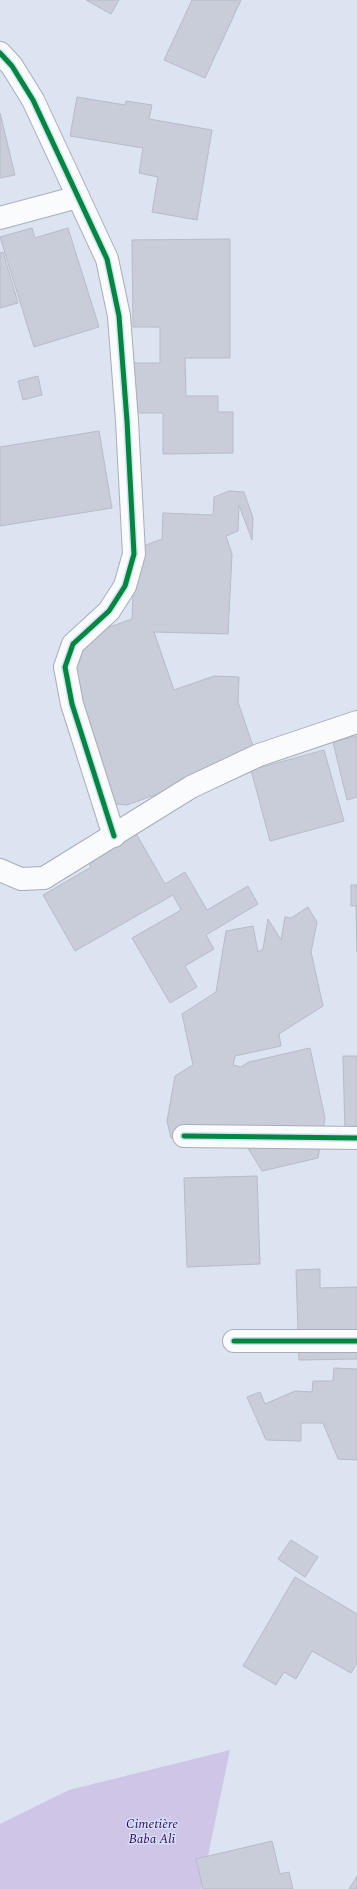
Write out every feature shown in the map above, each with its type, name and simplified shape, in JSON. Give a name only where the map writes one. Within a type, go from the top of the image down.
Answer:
[{"type":"street","points":[[0,53],[12,66],[33,100],[107,259],[119,316],[127,421],[134,554],[125,586],[109,611],[73,644],[65,667],[72,704],[114,836]]},
{"type":"street","points":[[0,218],[78,197]]},
{"type":"street","points":[[0,870],[21,879],[44,878],[191,788],[259,755],[357,722]]},
{"type":"street","points":[[184,1136],[357,1138]]},
{"type":"street","points":[[234,1341],[357,1341]]},
{"type":"green space","name":"Cimetière Baba Ali","points":[[230,1750],[201,1889],[0,1889],[0,1824],[69,1790]]},
{"type":"building","points":[[86,0],[119,0],[111,14]]},
{"type":"building","points":[[192,0],[241,0],[205,78],[164,60]]},
{"type":"building","points":[[77,97],[125,105],[126,101],[152,105],[149,119],[212,130],[197,220],[152,212],[158,177],[139,173],[143,148],[70,136]]},
{"type":"building","points":[[0,113],[15,175],[0,178]]},
{"type":"building","points":[[32,228],[35,238],[68,228],[99,327],[34,347],[0,237]]},
{"type":"building","points":[[230,239],[230,358],[185,358],[186,396],[218,396],[218,412],[233,412],[233,453],[163,454],[163,413],[128,413],[128,363],[160,363],[160,327],[133,327],[132,240]]},
{"type":"building","points":[[3,252],[18,303],[0,308],[0,253]]},
{"type":"building","points":[[38,376],[42,395],[23,400],[18,381]]},
{"type":"building","points":[[99,431],[112,508],[0,526],[0,447]]},
{"type":"building","points":[[229,491],[244,492],[253,518],[252,540],[239,505],[238,531],[226,536],[232,554],[228,634],[154,632],[174,690],[214,676],[239,677],[238,702],[258,761],[212,774],[127,805],[101,803],[64,643],[132,619],[135,549],[162,539],[163,513],[213,515],[214,497]]},
{"type":"building","points":[[357,736],[357,797],[347,800],[333,742]]},
{"type":"building","points":[[324,750],[344,821],[270,841],[251,770]]},
{"type":"building","points":[[134,830],[165,884],[185,872],[207,910],[248,886],[258,904],[206,935],[214,949],[185,966],[197,987],[170,1003],[132,938],[181,910],[173,895],[75,951],[43,895],[91,867],[86,858]]},
{"type":"building","points":[[351,885],[357,885],[357,952],[356,906],[351,906]]},
{"type":"building","points":[[308,907],[317,922],[311,952],[323,1006],[279,1034],[281,1046],[235,1056],[233,1065],[241,1067],[249,1062],[310,1048],[325,1118],[318,1158],[262,1171],[246,1145],[205,1143],[171,1138],[167,1121],[175,1076],[193,1065],[182,1014],[216,992],[226,931],[253,926],[258,952],[263,949],[268,919],[281,940],[285,917],[291,918]]},
{"type":"building","points":[[343,1056],[357,1056],[357,1132],[345,1133]]},
{"type":"building","points":[[257,1176],[260,1264],[187,1267],[184,1178]]},
{"type":"building","points":[[320,1269],[320,1288],[357,1287],[357,1359],[299,1360],[296,1270]]},
{"type":"building","points":[[334,1368],[357,1369],[357,1460],[338,1459],[323,1423],[301,1423],[301,1441],[266,1440],[247,1397],[260,1392],[265,1404],[295,1391],[312,1392],[313,1381],[333,1381]]},
{"type":"building","points":[[291,1540],[318,1557],[305,1577],[278,1559]]},
{"type":"building","points":[[295,1577],[357,1614],[357,1663],[351,1673],[312,1651],[296,1679],[284,1672],[276,1685],[243,1666]]},
{"type":"building","points":[[272,1841],[280,1874],[289,1872],[293,1889],[203,1889],[196,1859]]},
{"type":"building","points":[[357,1876],[357,1889],[349,1889]]},
{"type":"cycle path","points":[[0,53],[12,66],[33,100],[107,259],[119,316],[127,421],[134,554],[125,586],[109,611],[73,644],[65,667],[72,704],[114,836]]},
{"type":"cycle path","points":[[184,1136],[357,1138]]},
{"type":"cycle path","points":[[234,1341],[357,1341]]}]
